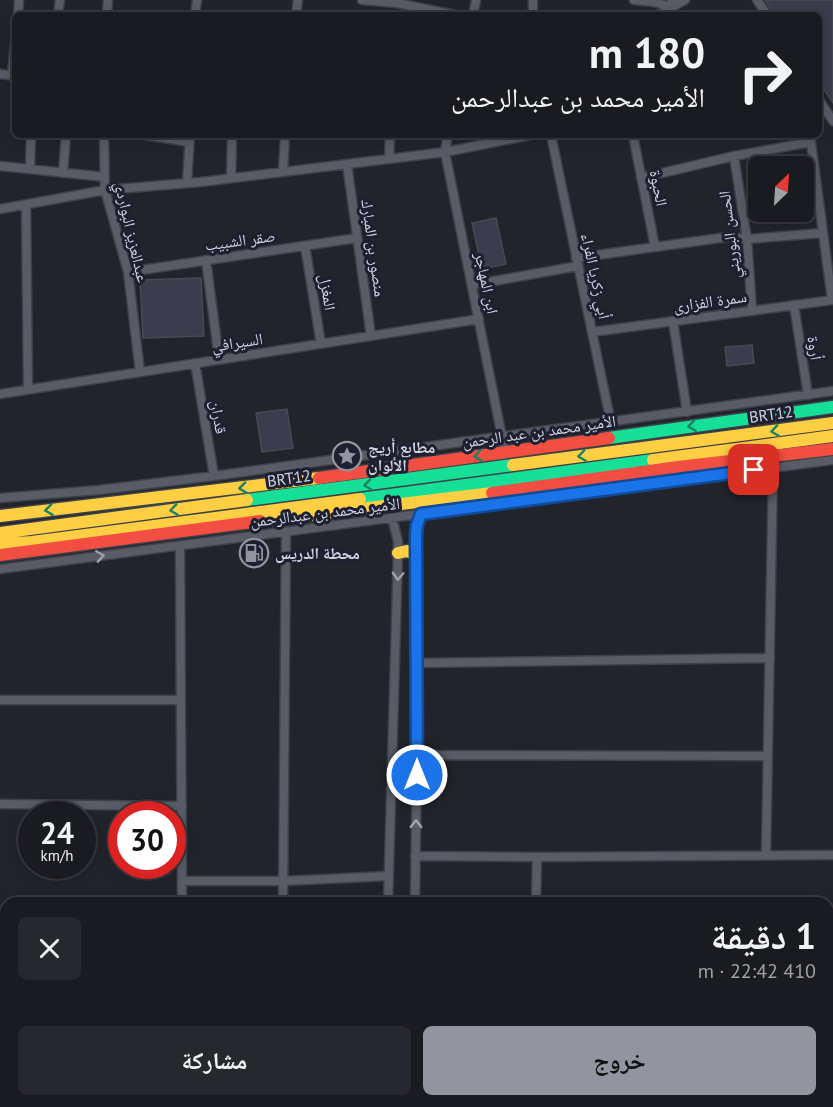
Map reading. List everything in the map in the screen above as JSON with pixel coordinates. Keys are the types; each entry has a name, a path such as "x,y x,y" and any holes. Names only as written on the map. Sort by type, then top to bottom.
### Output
{"main road":[{"name":"الأمير محمد بن عبد الرحمن","path":"2,515 315,479 833,407"},
{"name":"BRT12","path":"0,533 833,423"},
{"name":"BRT12","path":"0,544 56,539 833,436"},
{"path":"0,555 324,512 541,492 678,467 833,449"},
{"path":"678,467 717,475"},
{"path":"398,553 407,551 416,554"}],"street":[{"path":"362,0 397,2 442,12"},
{"path":"634,0 671,4 685,0"},
{"path":"822,104 833,121"},
{"path":"30,170 31,138"},
{"path":"63,173 66,138"},
{"name":"عبدالعزيز البواردي","path":"104,138 105,190 128,272 140,372"},
{"path":"231,178 232,138"},
{"path":"283,172 285,138"},
{"path":"389,159 390,138"},
{"name":"ابن المهاجر","path":"447,138 445,152 505,452"},
{"path":"0,209 105,190 187,183 445,152 516,138"},
{"name":"أبي زكريا الفراء","path":"552,138 611,423"},
{"name":"الحبوة","path":"634,138 655,247"},
{"path":"187,183 190,139"},
{"path":"641,178 811,139 833,300"},
{"name":"الحسن البوريني","path":"734,156 747,239 752,311"},
{"name":"منصور بن المبارك","path":"347,164 371,336"},
{"path":"0,166 105,177"},
{"path":"26,205 28,389"},
{"path":"822,222 833,221"},
{"path":"472,285 655,247 727,237 747,239 823,232"},
{"name":"صقر الشبيب","path":"128,272 357,238"},
{"name":"المغزل","path":"305,246 321,344"},
{"path":"206,260 219,359"},
{"name":"سمرة الفزارى","path":"592,332 833,300"},
{"name":"أروة","path":"794,306 808,395"},
{"name":"السيرافي","path":"0,393 479,319"},
{"path":"673,321 687,412"},
{"name":"قدران","path":"195,363 214,476"},
{"path":"0,498 99,490 214,476 833,391"},
{"name":"الأمير محمد بن عبدالرحمن","path":"0,569 421,514 541,492 717,475 833,460"},
{"path":"766,855 773,468"},
{"path":"415,897 416,554 417,525 421,514"},
{"path":"388,897 398,553 398,541 392,518"},
{"path":"283,897 286,532"},
{"path":"180,546 182,801"},
{"path":"417,663 770,658"},
{"path":"0,700 182,700"},
{"path":"417,755 768,756"},
{"path":"0,804 108,805"},
{"path":"415,856 833,855"},
{"path":"537,857 537,897"},
{"path":"182,897 182,881 283,881 388,876"}],"building":[{"path":"765,0 833,0 833,103 822,86 822,12 773,12"},
{"path":"496,218 506,264 482,269 472,223"},
{"path":"201,278 204,336 143,338 140,280"},
{"path":"752,345 754,363 727,366 725,347"},
{"path":"287,409 293,448 262,452 256,413"}],"traffic: fast":[{"path":"609,438 833,407"},
{"path":"360,499 653,460"},
{"path":"247,500 513,465"},
{"path":"692,470 717,475"}],"traffic: slow":[{"path":"513,465 833,423"},
{"path":"653,460 833,436"},
{"path":"0,516 319,478"},
{"path":"260,521 492,493"},
{"path":"0,544 32,542 360,499"},
{"path":"0,533 247,500"},
{"path":"398,553 407,551 416,554"}],"traffic: jam":[{"path":"319,478 609,438"},
{"path":"492,493 678,467 833,449"},
{"path":"0,555 260,521"}],"place":[{"name":"مطابع أريج الألوان","path":"347,456"},
{"name":"محطة الدريس","path":"254,553"}],"route":[{"path":"417,775 416,535 421,514 754,470"}]}
